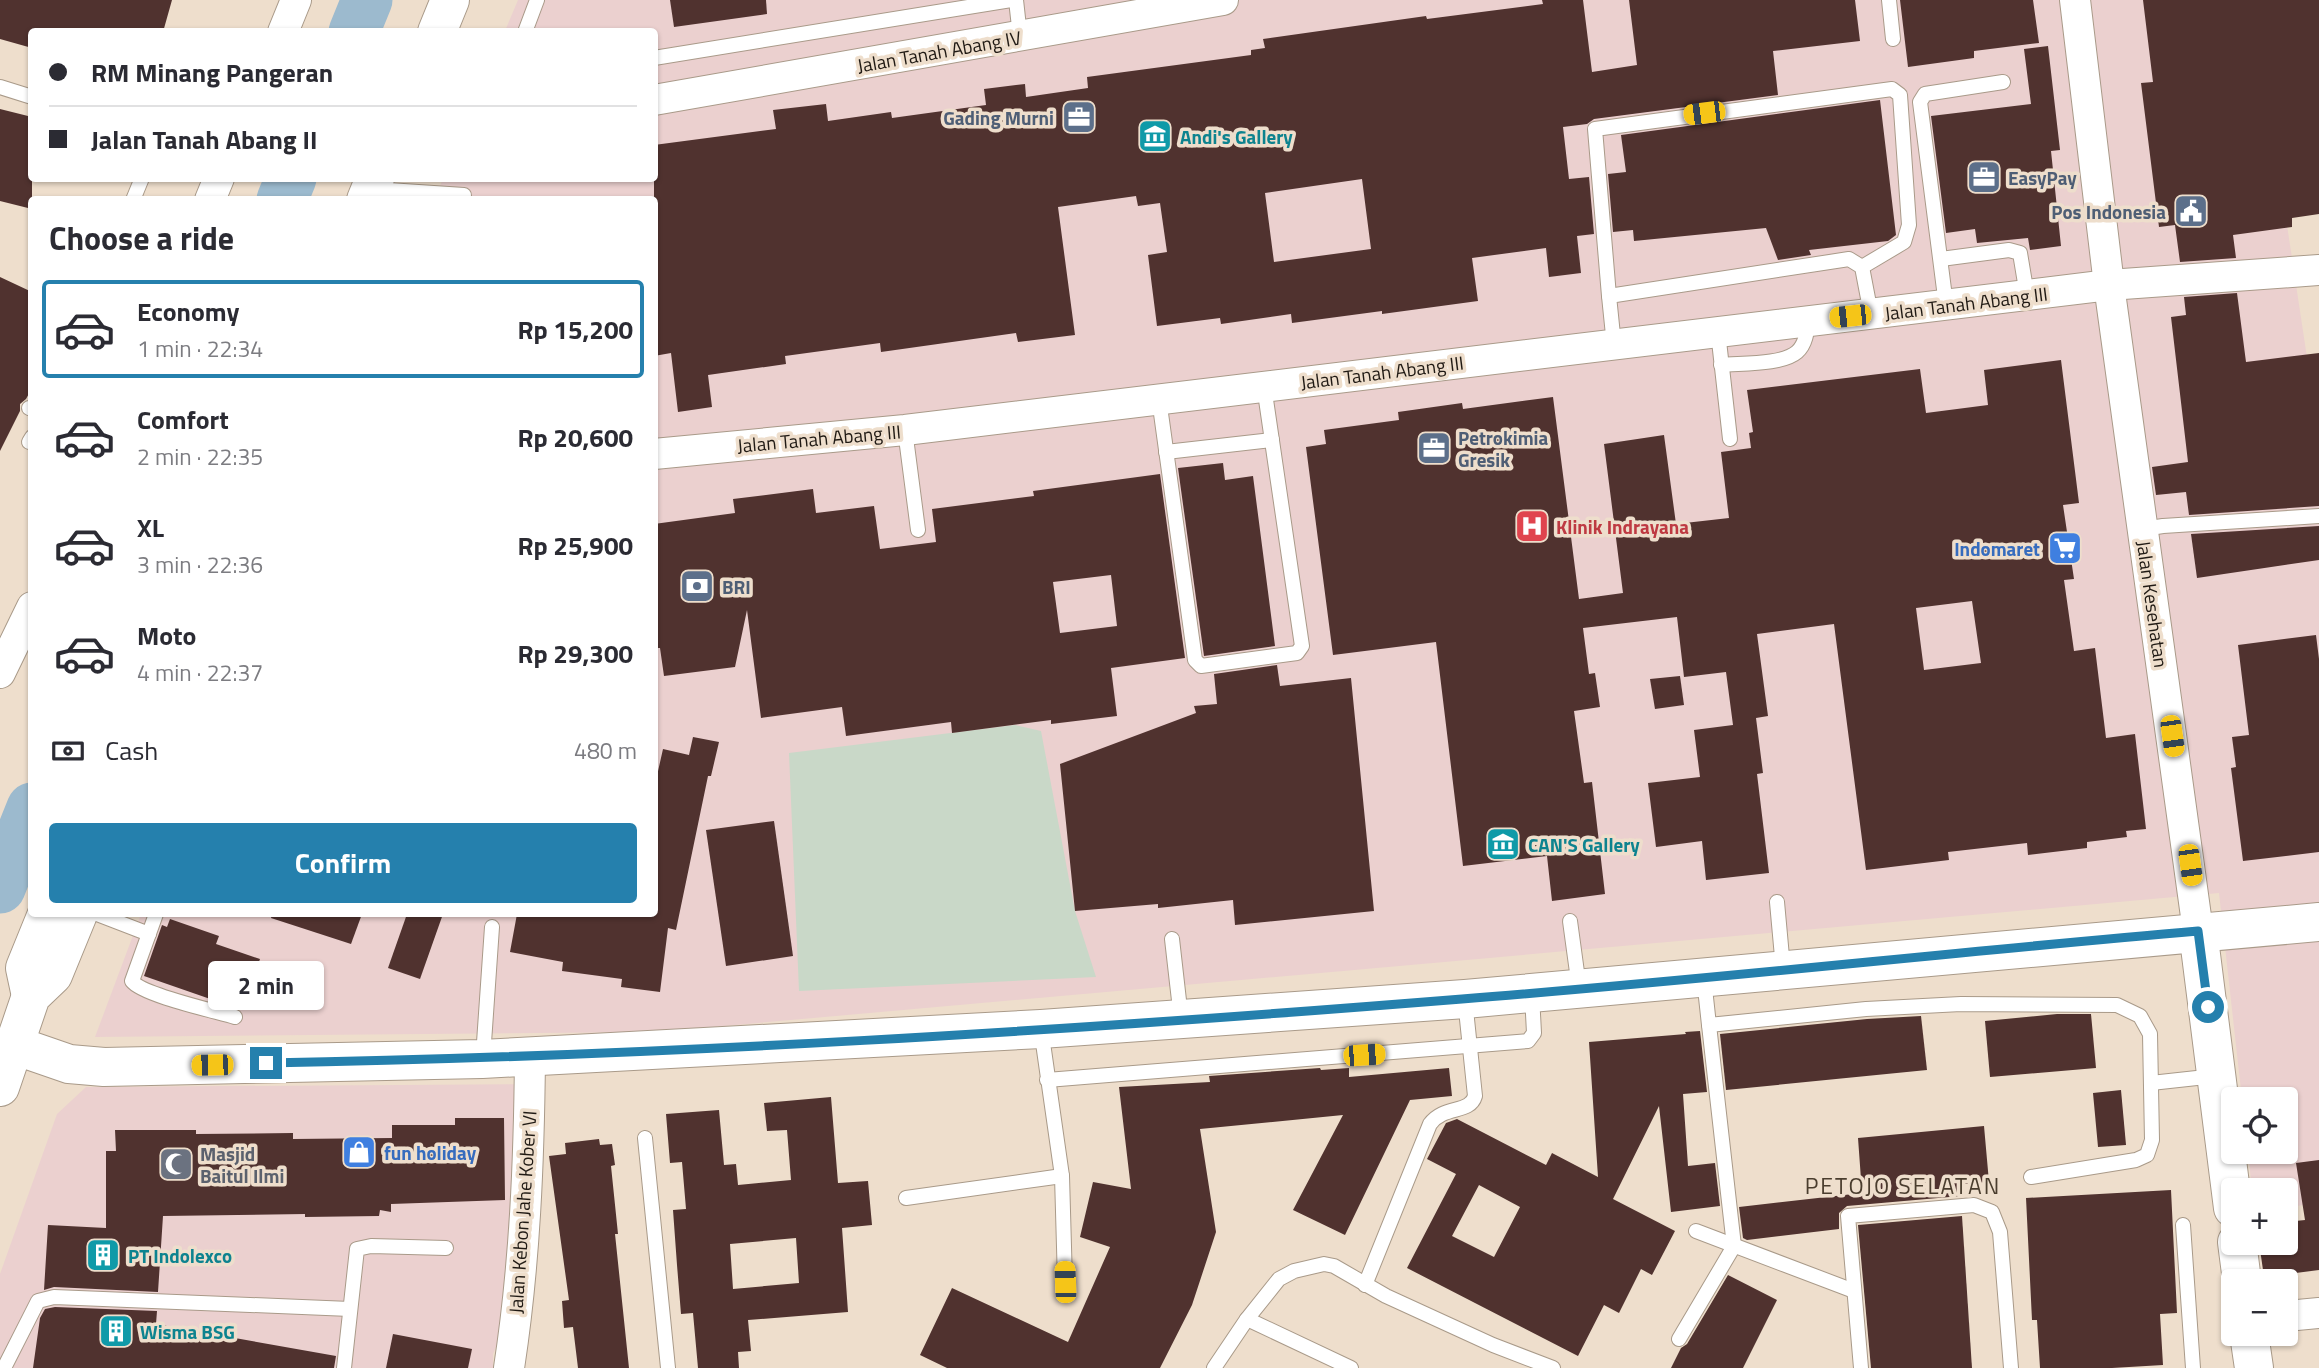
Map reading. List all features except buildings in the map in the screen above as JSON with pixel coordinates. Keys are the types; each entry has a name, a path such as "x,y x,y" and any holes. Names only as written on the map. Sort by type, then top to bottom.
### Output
{"street":[{"path":"285,28 296,0"},
{"path":"439,28 450,0"},
{"name":"Jalan Tanah Abang IV","path":"658,99 1223,0"},
{"name":"Jalan Kesehatan","path":"2075,0 2109,285 2229,1178"},
{"name":"Jalan Tanah Abang III","path":"658,454 905,430 2109,285 2319,270"},
{"path":"0,673 8,634 28,612"},
{"path":"31,996 25,968 46,917"},
{"path":"0,1087 31,996 53,975 77,917"},
{"path":"14,1045 69,1064 104,1067 482,1059 1041,1029 1465,999 2319,922"},
{"name":"Jalan Kebon Jahe Kober VI","path":"509,1368 522,1270 529,1162 530,1056"},
{"path":"2298,1315 2319,1313"},
{"path":"2251,1346 2254,1368"}],"lane":[{"path":"526,28 537,0"},
{"path":"658,57 1013,0 1020,36"},
{"path":"1889,0 1893,39"},
{"path":"1946,304 1920,102 1926,94 2003,82"},
{"path":"0,87 28,95"},
{"path":"1614,345 1595,128 1892,89 1900,95 1909,225 1904,242 1863,267"},
{"path":"371,189 464,195"},
{"path":"1941,259 2008,250 2020,253 2027,295"},
{"path":"1609,296 1849,259 1863,267"},
{"path":"1863,267 1871,314"},
{"path":"1721,365 1781,359 1798,351 1807,337 1808,321"},
{"path":"1718,332 1730,439"},
{"path":"1159,399 1193,648 1195,660 1201,666 1297,653 1302,646 1264,386"},
{"path":"905,430 918,530"},
{"path":"1166,452 1272,440"},
{"path":"2143,529 2319,516"},
{"path":"1777,902 1783,969"},
{"path":"105,917 149,934"},
{"path":"155,917 132,981 136,986 235,1017"},
{"path":"1570,921 1579,988"},
{"path":"482,1059 492,928"},
{"path":"1172,939 1182,1019"},
{"path":"1679,1339 1734,1246 1704,976"},
{"path":"1048,1080 1528,1041 1534,1033 1531,993"},
{"path":"1365,1285 1430,1124 1439,1114 1467,1107 1473,1102 1475,1096 1465,999"},
{"path":"1709,1025 1866,1009 1940,1005 2117,1005 2140,1016 2150,1034 2152,1140 2147,1155 2136,1160 2031,1177"},
{"path":"1041,1029 1062,1177 1065,1282"},
{"path":"2151,1083 2217,1076"},
{"path":"645,1138 668,1368"},
{"path":"906,1198 1062,1177"},
{"path":"1861,1368 1847,1216 1975,1205 1992,1212 2000,1232 2011,1368"},
{"path":"2183,1225 2193,1368"},
{"path":"1696,1231 1854,1292"},
{"path":"344,1368 357,1249 371,1246 446,1248"},
{"path":"1214,1368 1247,1319 1279,1279 1294,1271 1324,1264 1334,1266 1365,1285 1493,1345 1553,1368"},
{"path":"4,1368 37,1301 54,1297 350,1309"},
{"path":"1247,1319 1351,1368"}],"shaded area":[{"path":"518,0 2319,0 2263,66 2319,437 2319,1202 2298,1206 2298,1178 2251,1178 2249,1164 2298,1164 2298,1087 2241,1087 2219,893 656,1032 95,1037 140,917 658,917 658,196 435,196 442,182 658,182 658,28 506,28"},
{"path":"534,1084 521,1288 493,1354 493,1368 0,1368 0,1274 57,1114 86,1087"}],"green space":[{"path":"1015,725 1041,731 1075,911 1096,977 799,991 789,753"}],"waterway":[{"path":"356,28 367,0"},
{"path":"284,196 289,182"},
{"path":"0,888 28,818"}],"place":[{"name":"Gading Murni","path":"1079,117"},
{"name":"Andi's Gallery","path":"1155,136"},
{"name":"EasyPay","path":"1984,177"},
{"name":"Pos Indonesia","path":"2191,211"},
{"name":"Petrokimia Gresik","path":"1434,448"},
{"name":"Klinik Indrayana","path":"1532,526"},
{"name":"Indomaret","path":"2065,548"},
{"name":"BRI","path":"697,586"},
{"name":"CAN'S Gallery","path":"1503,844"},
{"name":"fun holiday","path":"359,1152"},
{"name":"Masjid Baitul Ilmi","path":"176,1164"},
{"name":"PT Indolexco","path":"103,1255"},
{"name":"Wisma BSG","path":"116,1331"}],"district":[{"name":"PETOJO SELATAN","path":"1903,1185"}],"route":[{"path":"266,1063 482,1059 1041,1029 1465,999 2198,931 2208,1007"}]}
